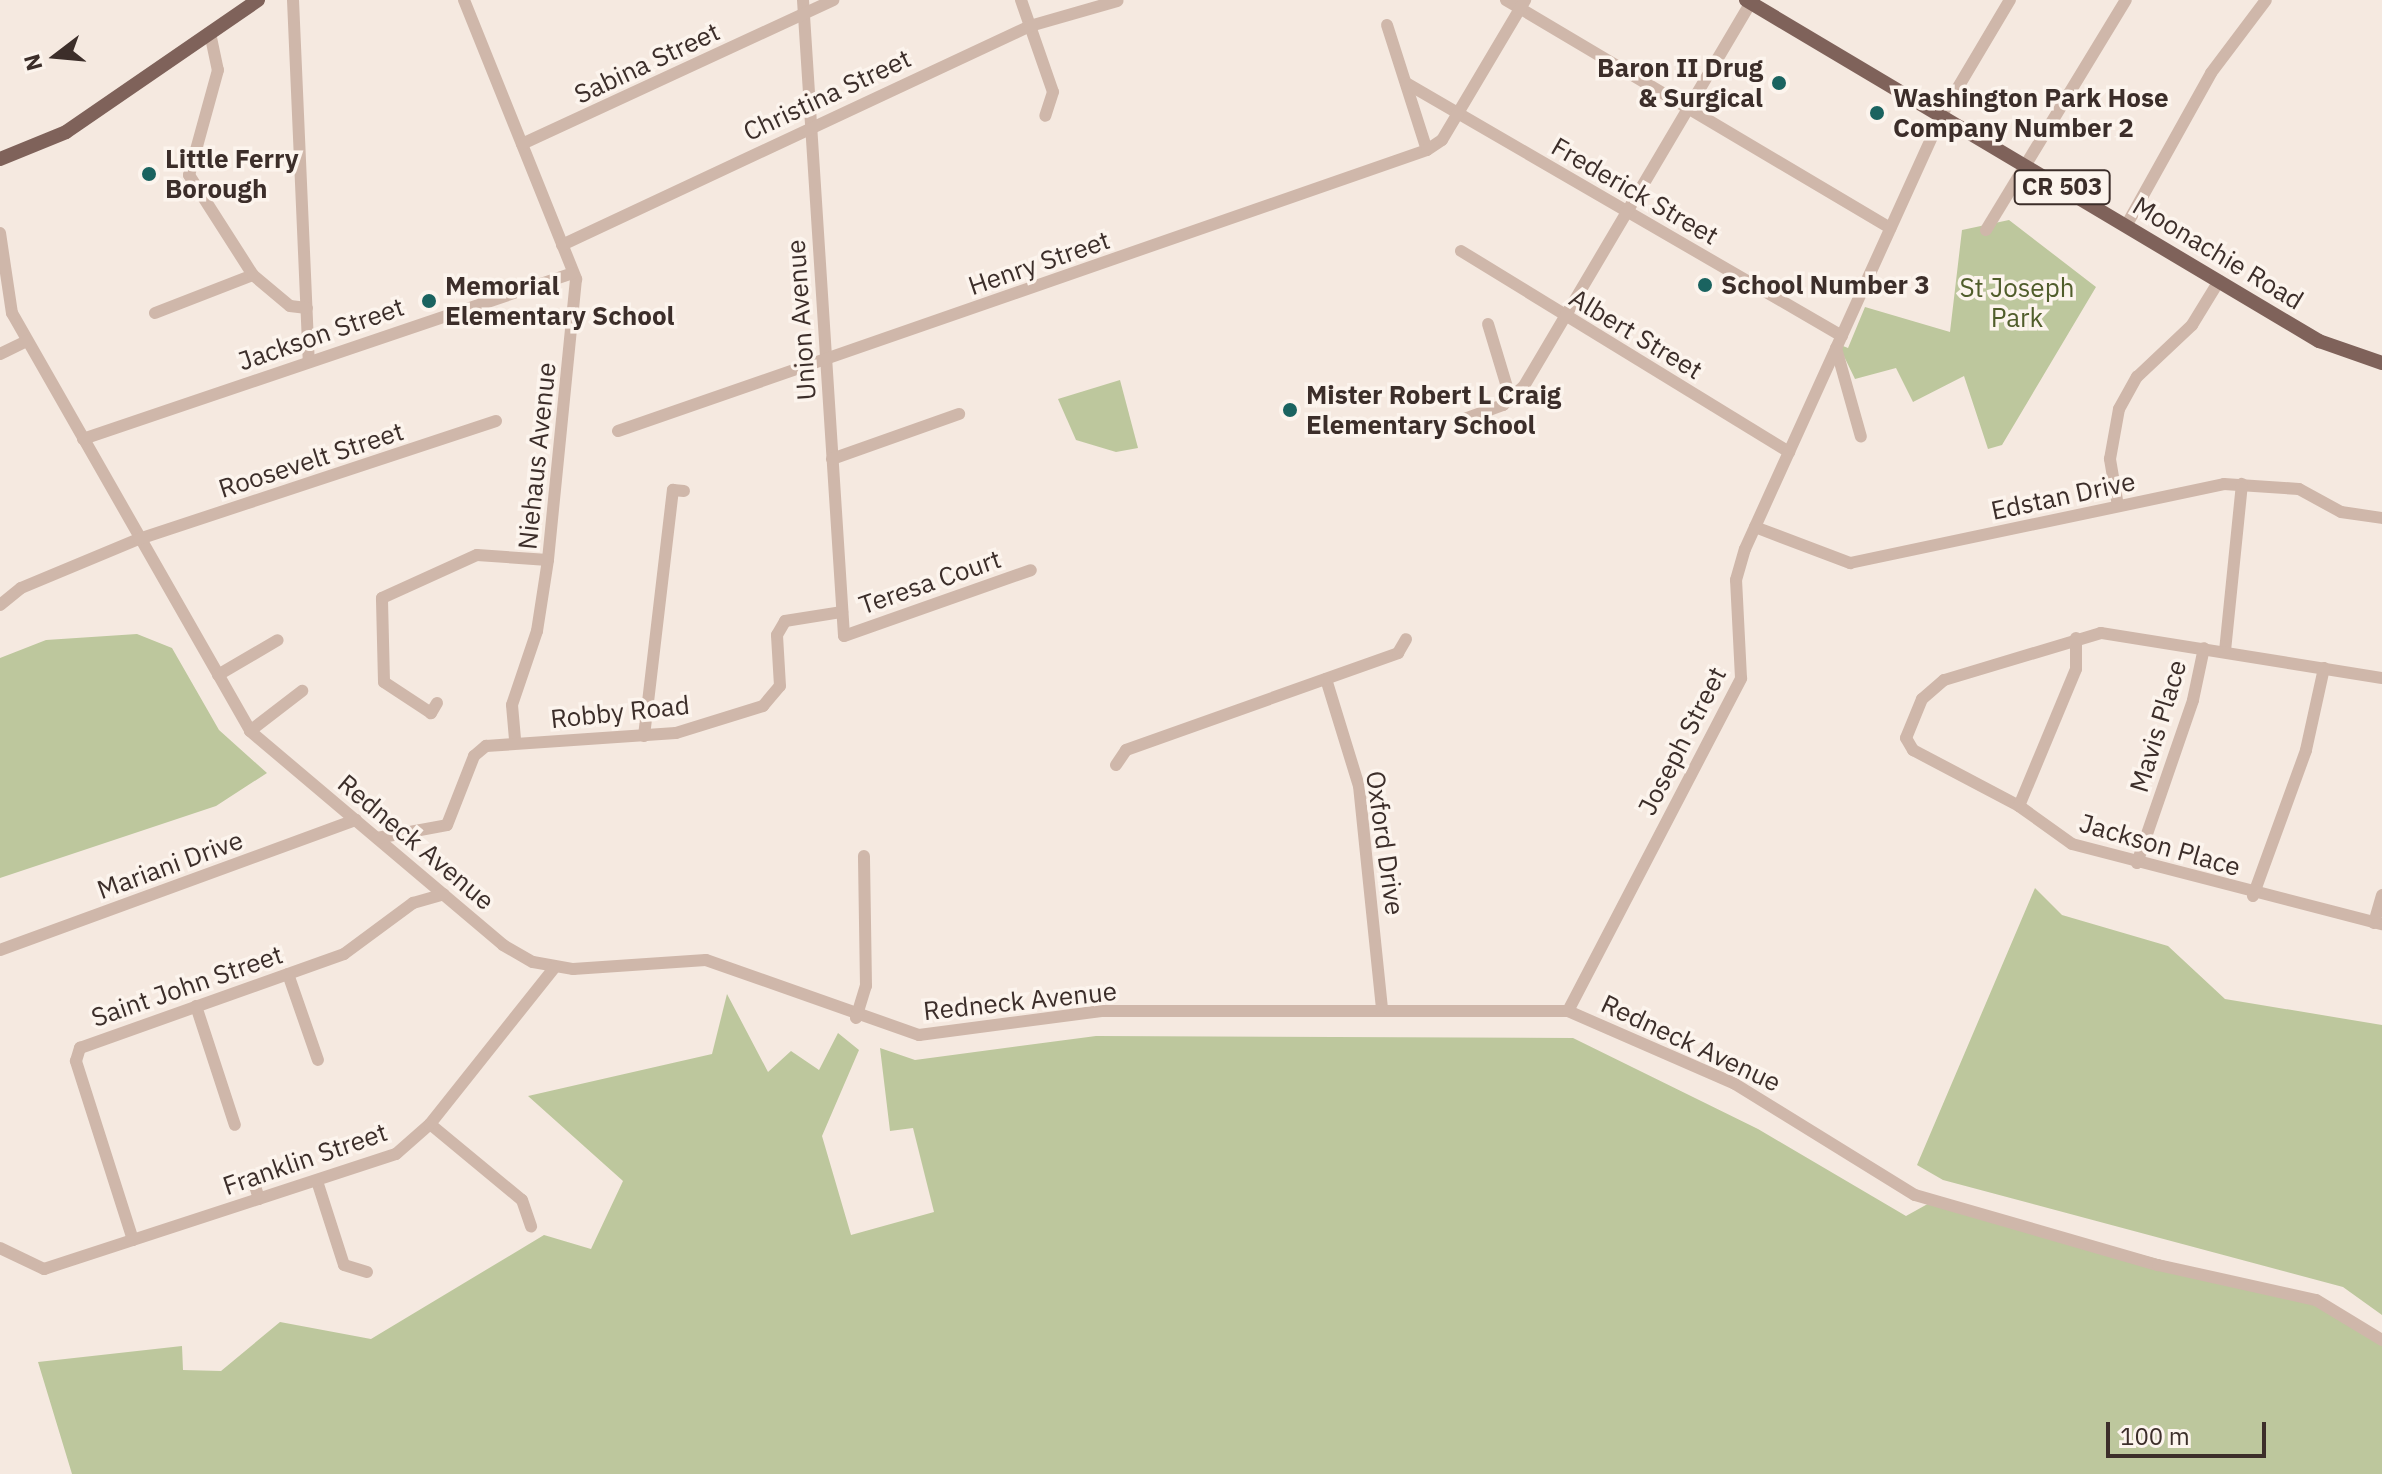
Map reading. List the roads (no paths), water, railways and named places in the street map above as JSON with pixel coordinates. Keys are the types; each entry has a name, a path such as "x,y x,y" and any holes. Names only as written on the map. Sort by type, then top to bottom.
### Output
{"main road":[{"path":"0,159 66,132 258,0"},
{"name":"Moonachie Road","path":"1749,1 2319,341 2382,363"}],"street":[{"path":"293,0 309,361"},
{"name":"Niehaus Avenue","path":"464,0 573,273 548,560 537,631 512,705 515,742"},
{"name":"Union Avenue","path":"803,0 844,636"},
{"name":"Sabina Street","path":"522,144 833,0"},
{"path":"1021,0 1053,92 1045,116"},
{"path":"1506,0 1522,4 1688,108 1890,228"},
{"name":"Joseph Street","path":"1568,1011 1741,678 1745,653 1736,580 1755,527 1941,116 2010,0"},
{"path":"1986,230 2126,0"},
{"path":"2126,226 2223,54 2266,0"},
{"name":"Christina Street","path":"562,245 810,126 1030,26 1117,1"},
{"path":"1459,421 1511,400 1565,317 1749,1"},
{"path":"1427,150 1458,113 1522,4"},
{"path":"1387,25 1427,150"},
{"path":"210,33 218,70 189,175 253,275 290,306 307,308"},
{"name":"Frederick Street","path":"1406,83 1627,212 1839,342"},
{"name":"Henry Street","path":"618,431 1427,150"},
{"name":"Redneck Avenue","path":"0,233 6,288 27,341 250,731 503,945 555,967 706,960 856,1018 936,1036 1101,1011 1382,1007 1568,1011 1735,1084 1915,1195 2158,1265 2316,1300 2382,1340"},
{"name":"Albert Street","path":"1461,251 1789,452"},
{"name":"Jackson Street","path":"83,439 573,273"},
{"path":"155,313 253,275"},
{"path":"2118,506 2110,459 2119,409 2137,377 2181,338 2219,281"},
{"path":"1488,324 1511,400"},
{"path":"0,354 27,341"},
{"path":"1839,342 1861,437"},
{"path":"832,459 959,414"},
{"name":"Roosevelt Street","path":"0,605 21,588 139,539 496,421"},
{"path":"2225,651 2242,484"},
{"name":"Edstan Drive","path":"1755,527 1835,561 1866,562 2118,506 2242,484 2299,489 2341,512 2382,518"},
{"path":"644,736 673,490 684,491"},
{"path":"437,703 431,713 384,682 382,598 477,555 548,560"},
{"name":"Teresa Court","path":"844,636 1031,570"},
{"name":"Robby Road","path":"377,838 447,825 474,756 515,742 644,736 763,706 780,686 777,635 785,621 842,612"},
{"path":"2019,806 2076,669 2076,638 2116,633 2382,678"},
{"name":"Jackson Place","path":"2076,638 1934,686 1906,738 1913,750 2019,806 2057,838 2253,896 2378,923"},
{"path":"1116,765 1126,750 1398,653 1406,639"},
{"path":"218,675 278,640"},
{"name":"Mavis Place","path":"2137,863 2193,700 2204,648"},
{"path":"2253,896 2306,750 2324,668"},
{"name":"Oxford Drive","path":"1326,679 1359,786 1382,1007"},
{"path":"250,731 302,691"},
{"name":"Mariani Drive","path":"0,950 356,820"},
{"path":"856,1018 866,986 864,856"},
{"name":"Saint John Street","path":"133,1240 76,1054 84,1044 344,954 413,903 444,894"},
{"path":"2378,923 2382,895"},
{"name":"Franklin Street","path":"0,1248 44,1269 396,1154 430,1124 555,967"},
{"path":"288,974 318,1060"},
{"path":"196,1006 235,1125"},
{"path":"430,1124 522,1200 531,1226"},
{"path":"252,1176 259,1199"},
{"path":"317,1181 344,1265 367,1272"}],"place":[{"name":"Baron II Drug & Surgical","path":"1779,83"},
{"name":"Washington Park Hose Company Number 2","path":"1877,113"},
{"name":"Little Ferry Borough","path":"149,174"},
{"name":"School Number 3","path":"1705,285"},
{"name":"Memorial Elementary School","path":"429,301"},
{"name":"Mister Robert L Craig Elementary School","path":"1290,410"}],"park label":[{"name":"St Joseph Park","path":"2017,303"}]}
